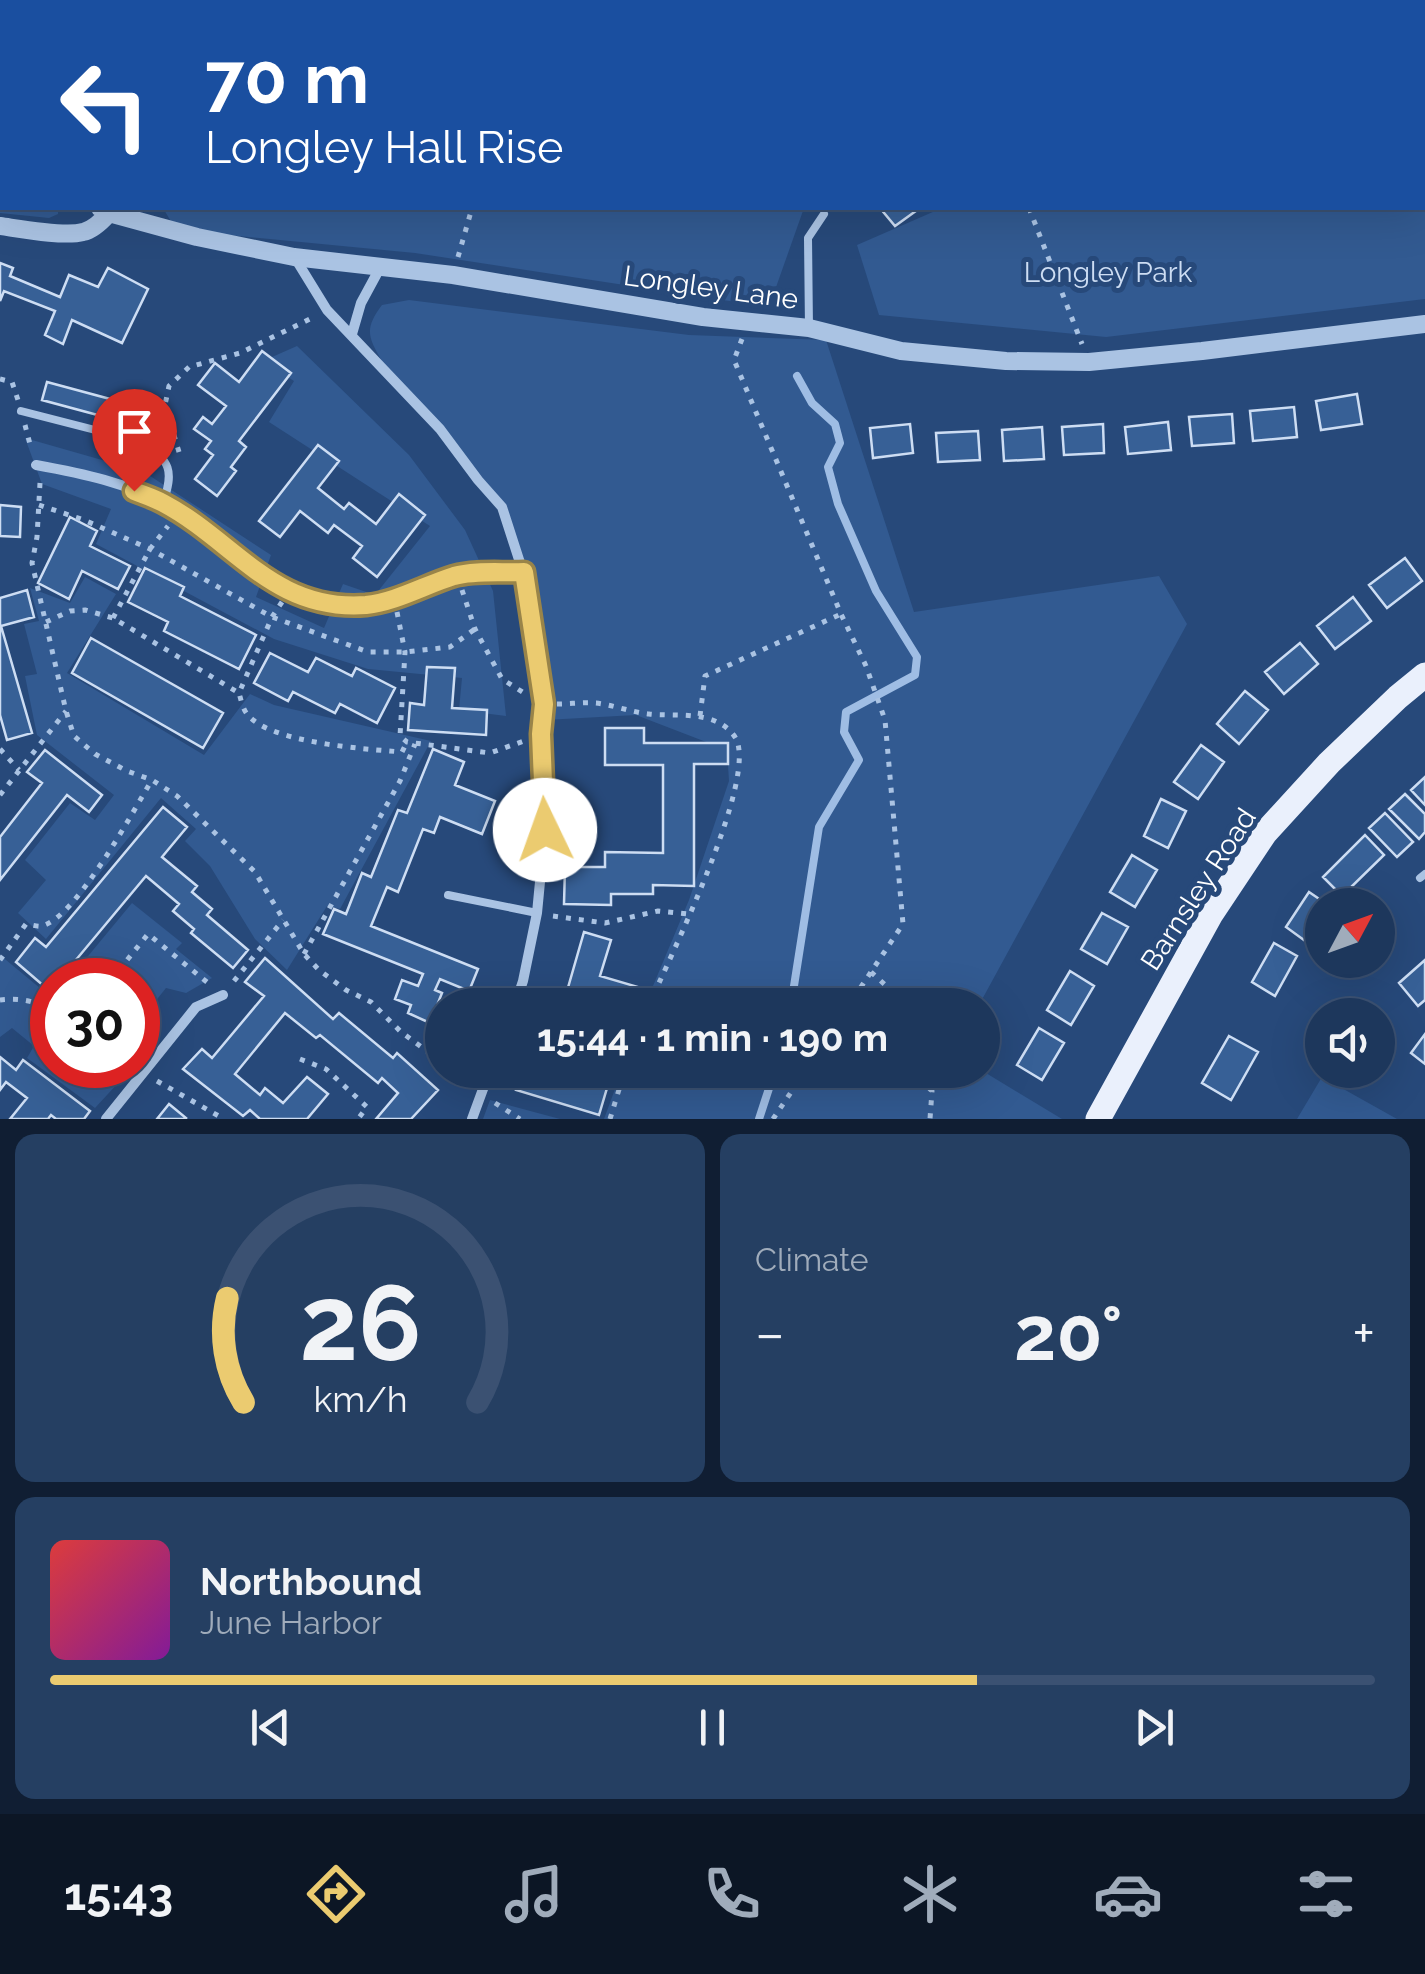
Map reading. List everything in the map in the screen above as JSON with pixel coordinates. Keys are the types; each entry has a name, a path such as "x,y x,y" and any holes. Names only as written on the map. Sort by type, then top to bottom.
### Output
{"main road":[{"name":"Barnsley Road","path":"1098,1119 1211,914 1265,834 1329,763 1425,676"}],"street":[{"name":"Longley Lane","path":"0,226 84,232 97,225 106,210"},
{"name":"Longley Lane","path":"110,210 197,237 294,257 381,265 703,317 809,328 902,351 1089,362 1425,324"},
{"path":"294,257 328,310 440,430 502,507 524,572 544,704 541,734 545,830 538,914 520,988"},
{"path":"352,334 361,303 381,265"},
{"path":"36,466 99,480 163,503 288,592 339,605 370,605 457,575 524,572"},
{"path":"160,1051 196,1007 224,994"},
{"path":"106,1119 130,1088"},
{"path":"472,1119 483,1088"}],"lane":[{"path":"809,328 808,238 824,214"},
{"path":"21,411 142,442 156,451 167,464 171,479 163,503"},
{"path":"448,896 538,914"}],"path":[{"path":"452,275 471,210"},
{"path":"1029,210 1089,362"},
{"path":"183,466 165,405 169,386 189,367 240,354 328,310"},
{"path":"749,322 734,360 840,614 866,666 885,720 903,924 860,988"},
{"path":"0,379 12,382 40,478 32,563 74,736 96,754 177,796 255,872 304,954 319,970 371,1002 425,1050"},
{"path":"39,505 150,548 272,618 368,652 450,647 475,629"},
{"path":"113,618 150,548 179,514"},
{"path":"457,575 475,629 502,679 544,704 597,703 650,714 700,716 722,725 734,737 740,751 737,782 724,830 656,988"},
{"path":"239,693 272,618 288,592"},
{"path":"394,597 404,652 400,736 415,744 490,753 541,734"},
{"path":"45,623 70,611 85,610 113,618 239,693 246,714 269,731 349,748 402,752 407,742"},
{"path":"700,716 704,676 840,614"},
{"path":"0,795 66,712"},
{"path":"304,954 400,781 415,744"},
{"path":"0,750 19,770"},
{"path":"0,960 26,924 40,927 58,918 85,888 152,780"},
{"path":"538,914 605,923 658,912 688,914"},
{"path":"129,958 148,934 224,994 284,918"},
{"path":"871,972 888,988"},
{"path":"0,1000 30,1001"},
{"path":"300,1059 326,1069 367,1106 358,1119"},
{"path":"160,1083 224,1119"},
{"path":"121,1088 126,1093"},
{"path":"610,1119 619,1088"},
{"path":"774,1119 794,1088"},
{"path":"929,1088 932,1091 930,1119"},
{"path":"482,1091 520,1119"}],"green space":[{"path":"0,210 58,210 49,218"},
{"path":"164,210 803,210 769,307 415,253 176,230"},
{"name":"Longley Park","path":"937,210 1425,210 1425,299 1106,337 879,315 857,245"},
{"path":"409,300 689,335 826,340 914,612 1159,576 1187,624 988,988 652,988 689,900 729,781 727,750 636,715 545,720 525,586 506,518 382,361 371,339 370,327 382,305"},
{"path":"297,346 409,455 465,530 493,591 506,716 459,710 462,678 368,669 274,639 96,544 111,509 42,484 25,438 144,472 271,555 256,597 324,628 343,584 375,595 430,526 269,422 294,381 263,361"},
{"path":"85,577 116,594 67,673 204,755 250,694 274,705 431,741 340,909 327,906 287,970 255,939 210,866 185,841 196,829 161,798 46,939 18,913 46,880 25,860 70,803 95,820 114,795 37,735 25,676 37,674 24,624 39,621 30,588 70,603"},
{"path":"132,903 182,943 176,949 212,978 186,993 166,988 160,996 160,958 86,958"},
{"path":"0,955 30,980 30,1043 12,1028 0,1037"},
{"path":"1000,1081 1062,1119 604,1119 615,1088 1000,1088"},
{"path":"68,1088 114,1088 95,1108"},
{"path":"1315,1088 1342,1088 1397,1119 1297,1119"},
{"path":"490,1100 560,1119 483,1119"}],"building":[{"path":"882,210 917,210 895,226"},
{"path":"0,263 13,268 10,276 60,297 69,275 98,287 108,268 148,289 122,343 72,320 63,344 45,335 55,311 4,291 0,301"},
{"path":"262,351 291,373 239,441 246,447 231,467 236,471 217,496 195,479 213,455 205,449 211,441 194,429 203,417 212,424 226,406 198,385 215,363 239,382"},
{"path":"47,382 147,409 142,427 42,400"},
{"path":"1357,394 1362,424 1321,430 1316,401"},
{"path":"1294,407 1297,437 1253,441 1250,411"},
{"path":"1232,414 1234,443 1192,446 1189,417"},
{"path":"1168,422 1171,450 1128,454 1125,427"},
{"path":"910,424 913,453 873,458 870,428"},
{"path":"1103,424 1104,453 1064,455 1062,427"},
{"path":"1042,427 1044,459 1004,461 1002,430"},
{"path":"978,431 980,460 938,462 936,433"},
{"path":"318,445 339,461 318,488 344,509 349,503 376,524 399,494 425,515 377,577 353,558 362,546 334,525 328,533 300,511 280,537 259,521"},
{"path":"0,505 21,507 20,537 0,536"},
{"path":"70,517 97,531 90,546 130,566 118,589 82,571 69,599 38,583"},
{"path":"1405,558 1422,581 1387,608 1369,585"},
{"path":"145,568 184,587 180,596 256,635 239,669 164,631 168,622 128,602"},
{"path":"27,590 34,617 1,626 32,733 7,740 0,715 0,598"},
{"path":"1353,597 1371,621 1335,649 1317,626"},
{"path":"91,638 223,713 203,748 72,673"},
{"path":"1300,643 1318,664 1284,694 1265,672"},
{"path":"270,653 308,672 316,658 352,676 356,668 395,688 377,723 340,704 335,713 293,692 288,701 254,683"},
{"path":"427,667 455,668 452,708 487,710 486,735 408,730 410,703 424,705"},
{"path":"1245,691 1268,710 1239,744 1217,724"},
{"path":"605,728 644,728 644,743 728,743 728,764 694,764 694,886 653,885 653,894 611,894 611,905 564,904 565,867 605,867 605,852 663,853 663,765 605,765"},
{"path":"1201,745 1224,762 1198,799 1174,782"},
{"path":"433,749 464,762 455,785 495,801 482,834 440,817 434,833 423,829 398,892 387,887 371,926 478,969 470,988 440,979 436,988 425,988 425,1021 408,1013 411,1005 395,999 402,980 418,986 423,974 323,934 334,909 346,914 362,873 371,877 398,810 407,813"},
{"path":"45,750 102,795 89,812 67,795 0,880 0,837 42,783 27,772"},
{"path":"1425,777 1425,805 1411,790"},
{"path":"1405,794 1425,814 1425,832 1419,839 1389,809"},
{"path":"1161,799 1186,811 1168,848 1144,836"},
{"path":"163,807 187,827 162,857 197,886 192,892 212,909 207,915 248,950 233,968 191,933 194,929 173,911 179,904 146,876 78,958 30,958 30,974 16,962 35,938 46,947"},
{"path":"1385,813 1413,842 1397,857 1369,828"},
{"path":"1365,835 1384,855 1350,888 1334,888 1323,877"},
{"path":"1132,855 1157,870 1135,907 1110,892"},
{"path":"1305,898 1305,941 1286,927"},
{"path":"1102,913 1128,927 1107,964 1081,949"},
{"path":"584,932 611,940 600,976 638,987 638,988 568,988"},
{"path":"1274,943 1297,956 1275,996 1252,982"},
{"path":"265,958 333,1019 339,1013 393,1058 397,1053 425,1078 425,1088 438,1090 411,1119 376,1119 398,1093 382,1078 378,1083 320,1035 316,1038 285,1013 235,1074 260,1095 265,1088 283,1103 307,1077 328,1094 307,1119 260,1119 250,1110 243,1116 183,1069 202,1049 212,1058 264,996 245,982"},
{"path":"1425,960 1425,1000 1418,1006 1399,983"},
{"path":"1070,971 1094,986 1071,1025 1047,1010"},
{"path":"1039,1028 1064,1043 1042,1080 1017,1065"},
{"path":"1425,1034 1425,1064 1411,1053"},
{"path":"1229,1036 1258,1052 1231,1100 1202,1083"},
{"path":"0,1057 16,1070 23,1060 30,1065 30,1088 60,1088 90,1111 84,1119 56,1119 51,1115 48,1119 10,1119 27,1098 6,1082 0,1090"},
{"path":"517,1088 607,1088 599,1115"},
{"path":"169,1104 186,1118 157,1119"}],"waterway":[{"path":"794,988 819,827 859,760 844,732 846,712 915,675 917,657 876,591 838,504 828,467 840,443 835,424 812,403 797,376"},
{"path":"759,1119 769,1088"}],"route":[{"path":"134,491 163,503 288,592 312,600 370,605 457,575 524,572 544,704 541,734 545,830"}]}
